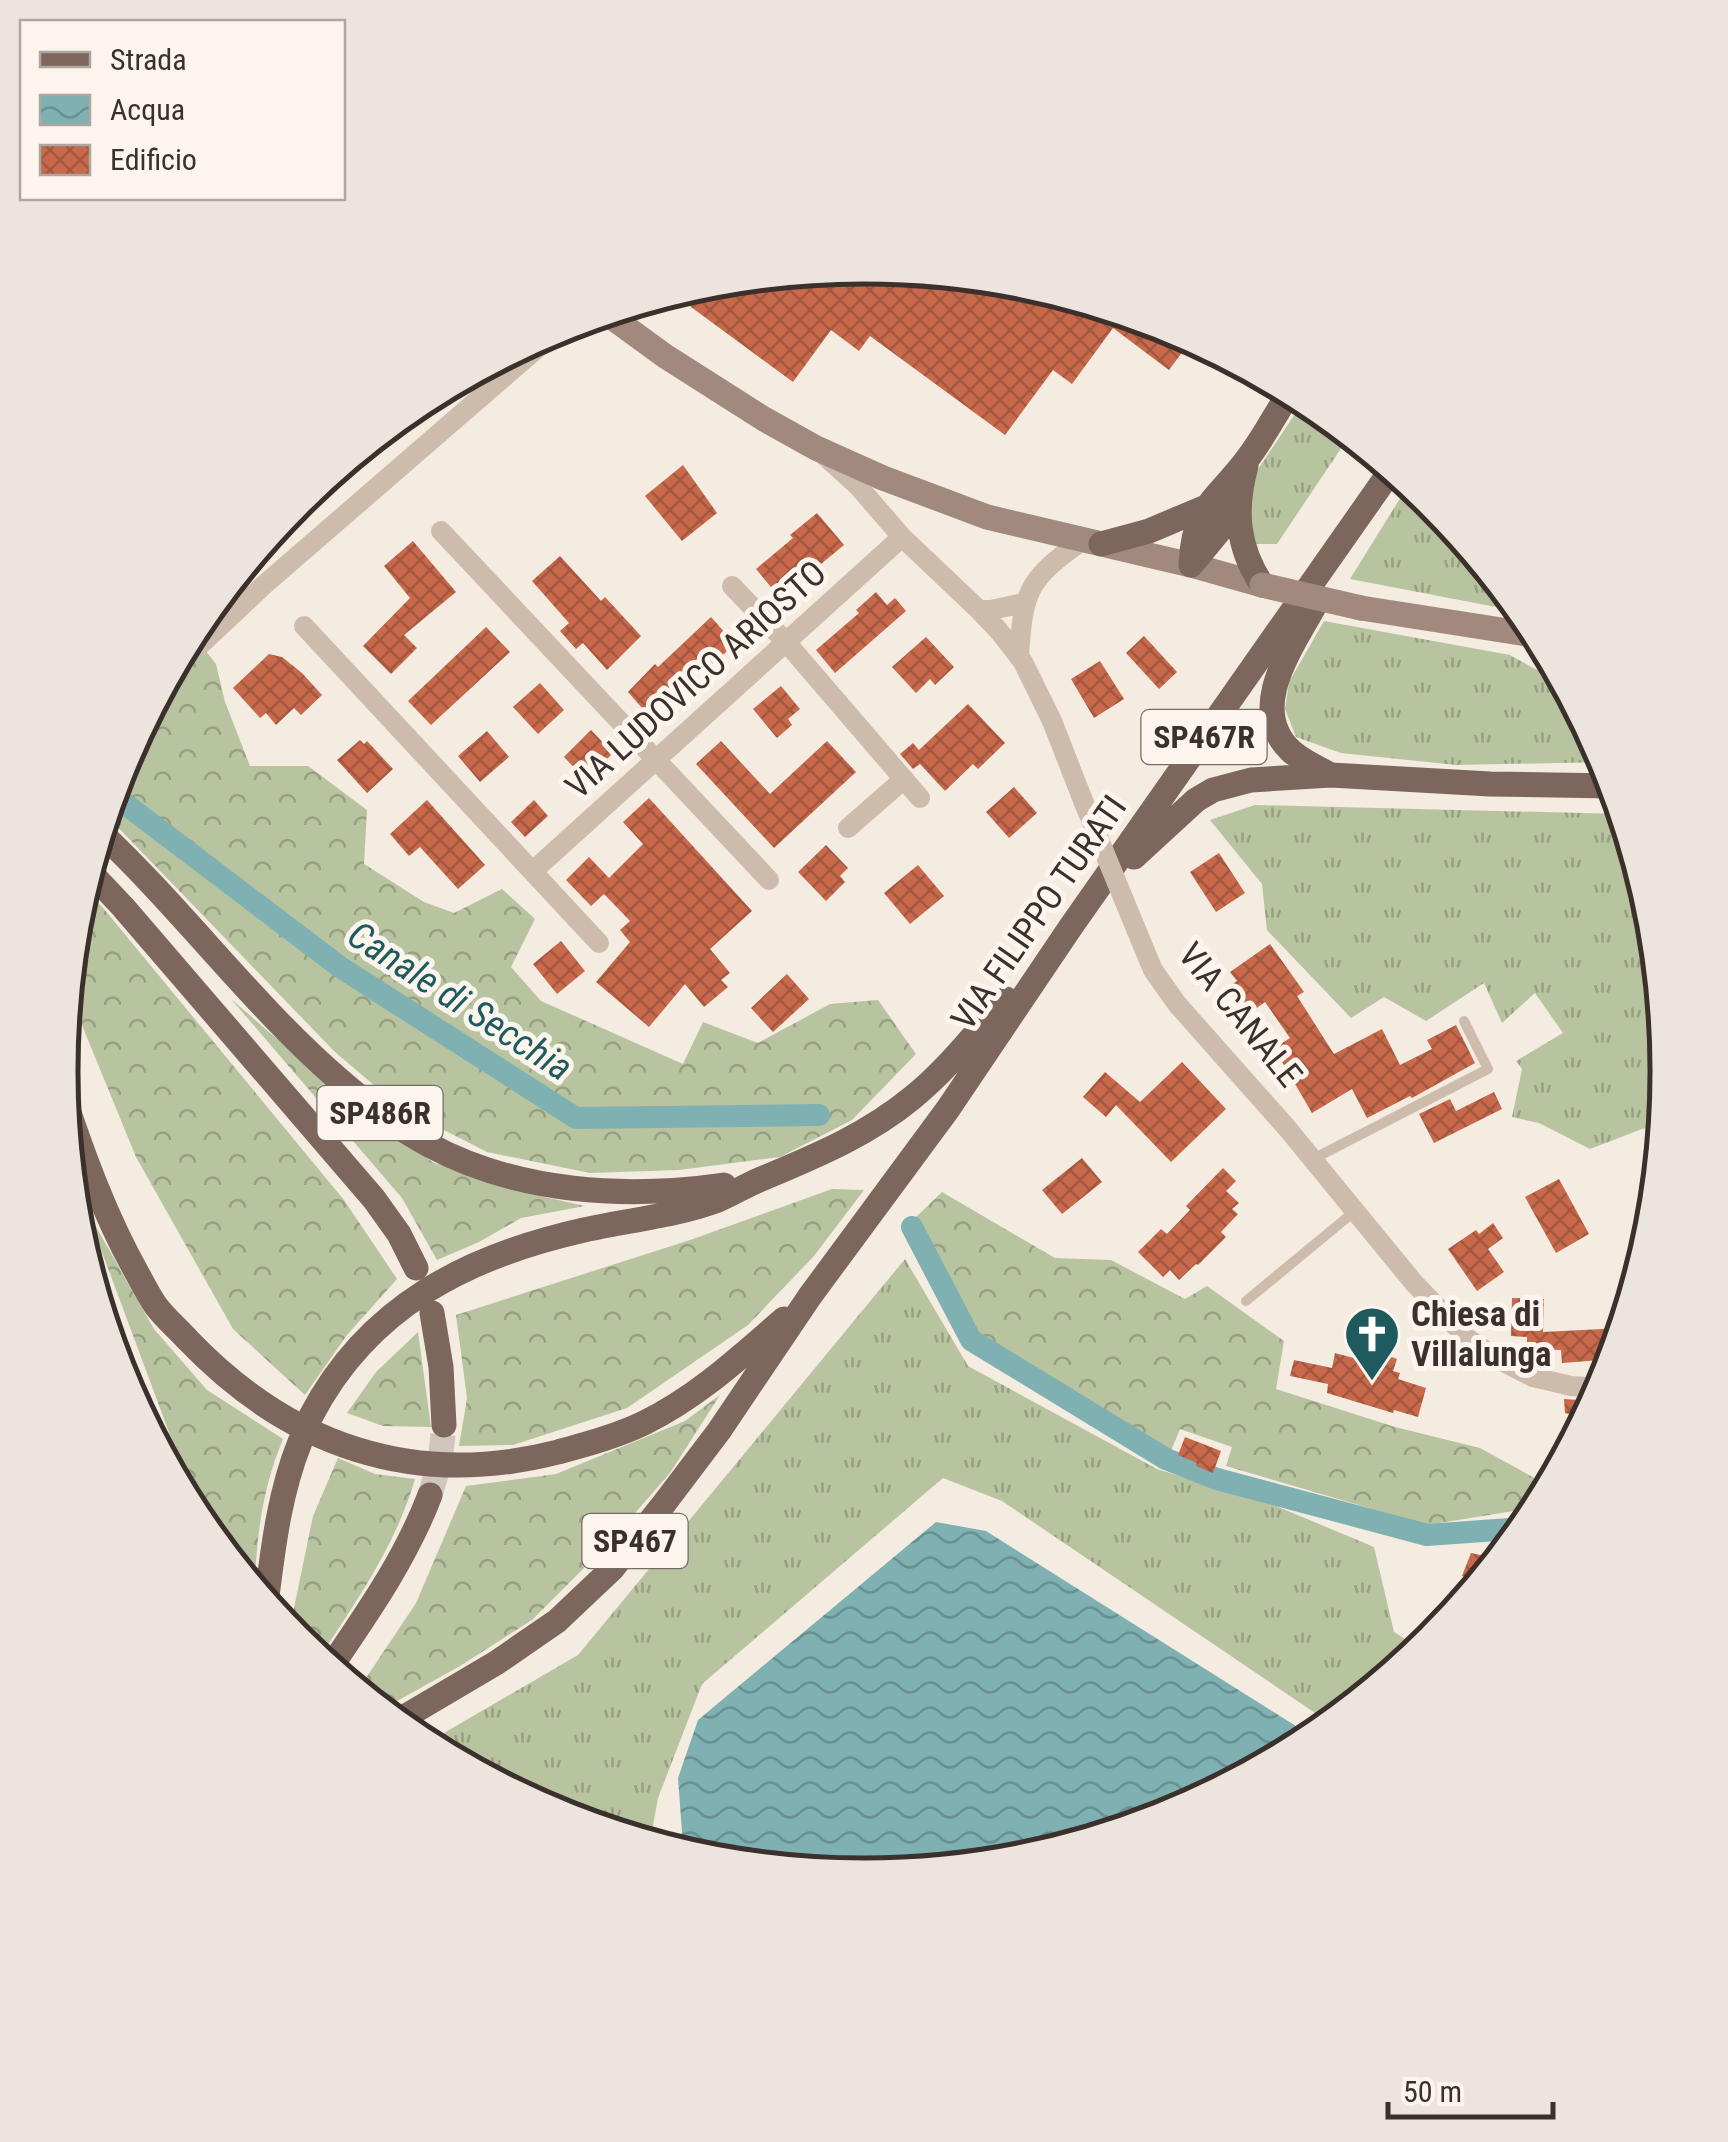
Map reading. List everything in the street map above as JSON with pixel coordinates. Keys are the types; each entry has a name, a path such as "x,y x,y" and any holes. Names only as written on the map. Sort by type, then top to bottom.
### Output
{"main road":[{"name":"VIA CANALE","path":"621,323 716,389 816,448 987,517 1362,608 1517,633"},
{"path":"1191,566 1194,535 1206,507 1248,459 1282,405"},
{"path":"1191,566 1220,530 1238,495 1248,459"},
{"name":"VIA FILIPPO TURATI","path":"810,1296 948,1109 1384,481"},
{"path":"1238,495 1244,547 1249,565 1262,585"},
{"path":"1092,542 1150,531 1206,507"},
{"path":"1330,775 1288,748 1271,711 1279,674 1326,584 1342,542"},
{"path":"311,1416 326,1386 374,1330 402,1306 446,1279 517,1248 718,1200 873,1127 914,1097 952,1061 1113,877 1182,810 1213,790 1251,780 1330,775 1597,786"},
{"name":"SP486R","path":"111,844 312,1055 365,1102 430,1146 507,1176 556,1186 655,1193 759,1180"},
{"name":"SP486R","path":"100,883 374,1199 416,1268"},
{"path":"82,1152 113,1231 156,1306 215,1368 284,1420 373,1455 421,1464 468,1466 529,1459 590,1444 644,1423 708,1385 810,1296"},
{"name":"SP467","path":"411,1713 557,1621 612,1569 719,1431 810,1296"},
{"path":"432,1313 440,1354 444,1425"},
{"path":"269,1585 282,1499 300,1442"},
{"path":"338,1656 400,1562 430,1495"}],"street":[{"path":"208,638 518,365"},
{"name":"VIA CANALE","path":"816,448 858,486 1019,657 1052,721 1152,970 1177,1004 1356,1210 1414,1283 1467,1338 1533,1377 1584,1387"},
{"path":"441,531 770,880"},
{"name":"VIA LUDOVICO ARIOSTO","path":"533,871 902,536"},
{"path":"1019,657 1024,603 1041,574 1054,560 1092,542"},
{"path":"732,586 786,642 920,798"},
{"path":"978,610 1024,603"},
{"path":"304,626 599,944"},
{"path":"848,828 904,779"}],"lane":[{"path":"1313,1160 1488,1069 1464,1021"},
{"path":"1246,1301 1356,1210"}],"green space":[{"path":"1295,413 1342,446 1277,544 1252,544 1248,512 1252,478"},
{"path":"1401,497 1455,552 1499,608 1350,579"},
{"path":"1324,621 1510,655 1541,671 1587,762 1456,765 1341,753 1296,737 1285,709 1289,682"},
{"path":"202,647 216,664 225,702 250,766 308,766 367,810 364,864 424,902 454,913 502,889 535,919 511,967 541,1001 683,1064 703,1022 758,1043 830,1004 878,1000 916,1054 852,1120 780,1157 679,1170 590,1173 487,1152 401,1108 335,1052 117,826 159,723"},
{"path":"1255,805 1607,814 1624,867 1644,968 1649,1020 1648,1127 1590,1149 1539,1123 1512,1117 1522,1069 1516,1061 1563,1033 1535,993 1502,1023 1484,983 1426,1021 1384,997 1351,1018 1267,930 1262,884 1210,820"},
{"path":"97,901 344,1200 397,1279 347,1335 305,1395 233,1329 136,1157 79,1018"},
{"path":"231,999 342,1095 434,1163 585,1206 521,1218 437,1260 402,1198"},
{"path":"832,1189 864,1190 814,1256 748,1325 627,1408 513,1445 459,1446 467,1398 456,1315 690,1240"},
{"path":"942,1192 1055,1258 1111,1260 1185,1299 1207,1286 1284,1341 1276,1389 1395,1427 1480,1448 1536,1479 1516,1511 1427,1525 1226,1466 1232,1447 1180,1429 1171,1451 975,1334 914,1219"},
{"path":"92,1220 154,1329 207,1390 283,1439 262,1513 256,1569 210,1508 176,1450"},
{"path":"905,1259 968,1366 1157,1469 1276,1506 1374,1547 1394,1632 1406,1640 1317,1714 1002,1501 943,1478 702,1684 658,1798 652,1829 563,1798 442,1734 578,1655"},
{"path":"418,1332 431,1427 383,1426 347,1413 376,1372"},
{"path":"720,1395 670,1473 608,1544 532,1620 395,1702 365,1679 416,1603 466,1486 556,1474 685,1421"},
{"path":"338,1458 375,1474 415,1479 386,1550 327,1645 293,1611 313,1516"}],"water":[{"path":"936,1522 986,1531 1298,1727 1165,1798 1068,1831 967,1851 864,1858 761,1851 681,1836 678,1778 698,1720"}],"building":[{"path":"813,286 915,286 967,291 1068,311 1182,352 1169,370 1113,328 1072,384 1053,370 1005,435 870,336 859,351 831,330 793,382 688,305"},
{"path":"683,465 717,513 682,541 645,496"},
{"path":"817,513 844,545 780,598 756,569"},
{"path":"413,541 456,592 404,635 417,648 391,674 363,646 410,598 384,566"},
{"path":"560,556 601,601 605,597 641,636 607,670 583,643 576,649 560,631 569,623 532,581"},
{"path":"876,592 887,605 895,598 906,611 835,673 816,650 859,613 856,610"},
{"path":"711,617 735,644 705,671 701,667 649,716 628,692"},
{"path":"486,627 510,652 431,725 408,701"},
{"path":"1144,636 1177,672 1159,689 1126,653"},
{"path":"926,637 954,667 935,685 930,679 916,693 892,667"},
{"path":"269,654 282,657 322,695 301,715 294,708 276,725 266,713 260,718 233,688"},
{"path":"1100,661 1124,699 1094,718 1071,679"},
{"path":"540,683 564,710 538,734 513,707"},
{"path":"781,686 800,709 788,719 792,725 777,738 753,709"},
{"path":"968,704 1005,743 978,769 973,764 945,791 920,764 913,769 900,754 913,743 919,750"},
{"path":"591,730 613,753 586,780 564,757"},
{"path":"487,731 509,757 480,782 458,756"},
{"path":"360,740 364,744 367,741 393,769 367,793 337,760"},
{"path":"721,741 770,794 827,741 856,772 774,848 696,764"},
{"path":"1014,787 1037,813 1009,838 986,812"},
{"path":"649,798 752,911 710,949 730,973 721,980 728,987 704,1007 685,984 649,1027 596,982 630,942 620,930 630,921 604,894 591,906 566,880 589,857 609,878 643,844 623,822"},
{"path":"427,800 485,865 458,889 420,847 409,856 390,834"},
{"path":"534,800 548,816 525,837 511,822"},
{"path":"826,845 848,868 840,876 845,882 826,901 798,872"},
{"path":"1219,853 1245,893 1216,912 1190,872"},
{"path":"918,865 944,896 910,924 884,893"},
{"path":"561,941 585,971 557,994 533,964"},
{"path":"1270,944 1304,992 1297,996 1334,1054 1382,1029 1400,1065 1432,1049 1427,1040 1456,1025 1475,1063 1367,1118 1352,1089 1312,1113 1274,1048 1290,1038 1265,1002 1247,1015 1228,987 1237,981 1230,972"},
{"path":"787,974 809,999 773,1032 751,1008"},
{"path":"1182,1062 1226,1109 1171,1162 1116,1105 1106,1117 1083,1097 1105,1072 1140,1102"},
{"path":"1494,1092 1502,1109 1434,1143 1419,1114 1450,1099 1456,1111"},
{"path":"1082,1158 1102,1182 1062,1214 1042,1190"},
{"path":"1223,1168 1236,1181 1226,1191 1239,1203 1232,1209 1238,1214 1221,1232 1226,1237 1179,1280 1170,1270 1163,1277 1138,1252 1161,1229 1167,1234 1190,1210 1186,1206"},
{"path":"1559,1179 1589,1234 1556,1253 1525,1197"},
{"path":"1493,1223 1503,1238 1488,1249 1504,1272 1477,1291 1448,1249"},
{"path":"1512,1298 1544,1299 1543,1332 1607,1329 1595,1360 1562,1363 1561,1350 1527,1349 1527,1337 1511,1336"},
{"path":"1365,1347 1397,1359 1393,1371 1400,1373 1398,1379 1426,1388 1418,1417 1327,1393 1328,1384 1290,1376 1294,1360 1332,1368 1335,1353 1361,1360"},
{"path":"1564,1399 1578,1400 1569,1418"},
{"path":"1185,1437 1221,1451 1213,1473 1178,1455"},
{"path":"1471,1553 1483,1556 1466,1577 1462,1576"}],"waterway":[{"name":"Canale di Secchia","path":"124,803 340,967 576,1118 819,1115"},
{"name":"Canale di Secchia","path":"912,1227 971,1340 1166,1459 1217,1479 1427,1535 1503,1530"}],"tunnel":[{"path":"430,1495 440,1461 444,1425"}],"place":[{"name":"Chiesa di Villalunga","path":"1372,1383"}]}
